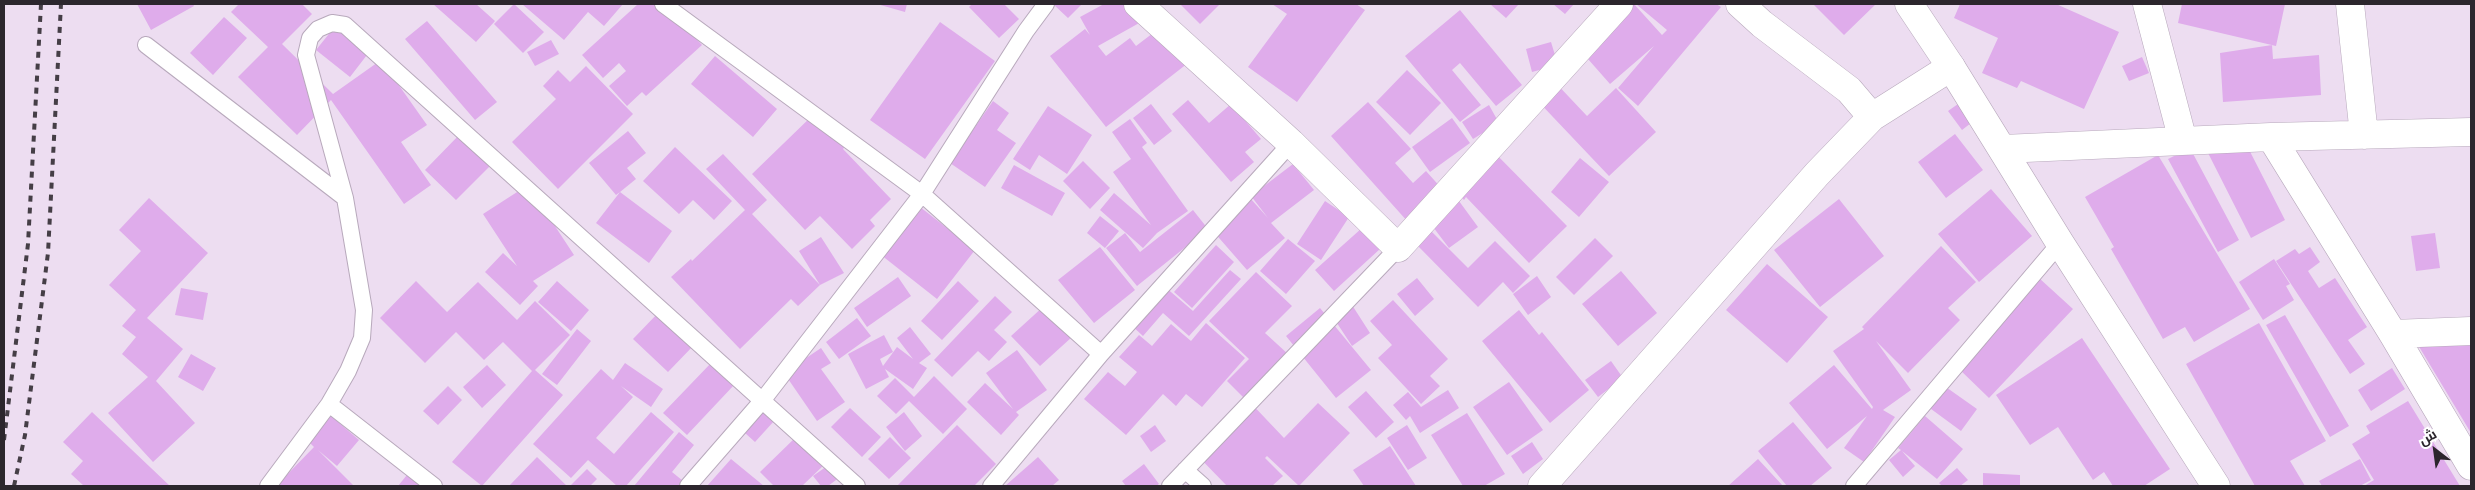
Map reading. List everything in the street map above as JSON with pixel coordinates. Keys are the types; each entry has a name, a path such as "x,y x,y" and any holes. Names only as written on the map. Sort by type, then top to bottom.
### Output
{"street":[{"path":"1138,4 1291,143 1398,248 1619,4"},
{"path":"1740,4 1762,24 1848,90 1872,117"},
{"path":"1909,4 1951,67 2060,243 2216,486"},
{"path":"2147,4 2183,141"},
{"path":"2350,4 2364,135"},
{"path":"1542,486 1799,194 1872,117 1951,67"},
{"path":"2003,149 2271,137 2471,132"},
{"path":"2271,137 2393,334 2471,466"},
{"path":"2393,334 2471,331"}],"lane":[{"path":"663,4 922,194 1101,354"},
{"path":"688,486 762,401 922,194 1046,4"},
{"path":"268,486 329,404 348,371 362,338 364,310 345,198 306,56 310,38 318,29 332,23 345,25 856,486"},
{"path":"146,45 345,198"},
{"path":"991,486 1101,354 1291,143"},
{"path":"1854,486 2060,243"},
{"path":"1170,486 1398,248"},
{"path":"329,404 434,486"},
{"path":"1185,470 1203,486"}],"building":[{"path":"137,4 193,4 194,6 151,30"},
{"path":"239,4 302,4 312,14 282,44 333,94 381,60 427,125 401,142 431,185 404,204 331,100 297,135 238,77 268,47 231,12"},
{"path":"433,4 476,4 495,21 476,42"},
{"path":"514,4 544,32 523,53 494,24"},
{"path":"522,4 623,4 604,26 588,12 564,40"},
{"path":"638,4 663,4 702,45 646,96 642,92 627,106 609,86 626,71 619,63 603,78 582,55"},
{"path":"877,4 907,4 905,12"},
{"path":"972,4 1004,4 1019,19 999,38 969,7"},
{"path":"1053,4 1082,4 1068,18"},
{"path":"1104,4 1130,4 1141,22 1098,46 1106,56 1130,38 1136,46 1161,27 1188,63 1106,127 1050,56 1085,29 1090,35 1080,17"},
{"path":"1180,4 1220,4 1200,24"},
{"path":"1272,4 1356,4 1365,10 1297,102 1248,67 1287,14"},
{"path":"1490,4 1519,4 1506,18"},
{"path":"1553,4 1574,4 1565,14"},
{"path":"1617,4 1634,4 1662,35 1667,30 1636,4 1716,4 1721,7 1638,106 1618,88 1654,46 1610,84 1573,42"},
{"path":"1813,4 1876,4 1844,35"},
{"path":"1960,4 2056,4 2119,32 2084,109 2021,81 2017,88 1982,73 1998,38 1954,18"},
{"path":"2182,4 2285,4 2276,46 2178,23"},
{"path":"1460,10 1522,85 1496,106 1460,63 1452,70 1481,105 1460,122 1405,56"},
{"path":"224,17 247,38 213,75 190,53"},
{"path":"427,21 497,102 475,120 405,39"},
{"path":"940,22 995,61 925,159 870,120"},
{"path":"336,25 370,51 350,77 316,50"},
{"path":"551,40 559,54 535,66 527,52"},
{"path":"1551,42 1558,65 1532,72 1526,49"},
{"path":"2272,45 2273,59 2319,55 2321,95 2223,102 2220,53"},
{"path":"715,56 777,109 753,137 691,84"},
{"path":"2142,57 2149,73 2129,81 2122,66"},
{"path":"586,66 633,114 558,189 512,142 556,99 543,86 558,70 570,82"},
{"path":"1407,70 1441,103 1410,135 1376,102"},
{"path":"1553,80 1587,116 1616,88 1656,132 1609,176 1534,97"},
{"path":"1188,100 1209,123 1231,104 1261,139 1245,152 1254,162 1231,182 1172,114"},
{"path":"993,101 1009,113 997,130 1016,143 985,187 950,163"},
{"path":"1368,102 1411,149 1395,163 1413,183 1426,171 1443,190 1408,222 1331,136"},
{"path":"1151,104 1172,131 1154,145 1133,118"},
{"path":"1958,104 1971,123 1962,130 1948,111"},
{"path":"1489,105 1499,123 1473,139 1462,122"},
{"path":"1048,106 1092,135 1067,174 1039,155 1030,170 1013,159"},
{"path":"815,113 846,145 843,149 891,199 870,220 875,226 852,249 820,216 805,230 752,174"},
{"path":"1452,118 1470,143 1430,172 1412,147"},
{"path":"1130,119 1147,143 1142,147 1188,211 1157,233 1143,248 1100,210 1114,193 1151,225 1113,172 1131,159 1112,132"},
{"path":"628,131 646,153 627,168 636,179 616,195 589,163"},
{"path":"2240,132 2285,220 2251,238 2206,149"},
{"path":"461,133 493,163 456,200 425,170"},
{"path":"1955,134 1983,170 1946,198 1918,162"},
{"path":"1488,146 1567,226 1529,263 1466,197 1464,200 1448,183"},
{"path":"675,147 732,201 714,220 693,200 679,214 643,181"},
{"path":"2190,148 2239,240 2218,252 2168,159"},
{"path":"723,154 767,200 752,214 820,285 798,306 791,299 740,349 671,277 691,259 692,261 745,210 706,169"},
{"path":"2158,155 2250,309 2194,342 2185,327 2163,339 2111,249 2114,247 2085,197"},
{"path":"1580,158 1609,182 1579,217 1551,192"},
{"path":"1083,161 1110,188 1090,209 1063,181"},
{"path":"1293,164 1314,190 1271,223 1285,238 1247,270 1213,231 1250,198 1268,218 1251,196"},
{"path":"1014,165 1065,193 1052,216 1001,188"},
{"path":"528,185 574,255 533,281 538,286 520,305 485,272 503,253 517,266 483,214"},
{"path":"1991,189 2032,236 1979,282 1938,234"},
{"path":"620,192 672,231 649,263 596,223"},
{"path":"149,198 208,253 147,318 183,349 156,381 195,423 153,462 108,413 148,377 122,354 136,337 122,326 136,310 109,285 141,251 119,230"},
{"path":"1839,199 1884,256 1820,307 1774,250"},
{"path":"1325,201 1349,217 1321,260 1297,244"},
{"path":"1459,201 1478,227 1449,248 1430,223"},
{"path":"915,203 975,250 937,299 876,251"},
{"path":"1193,210 1208,229 1137,286 1106,248 1125,233 1140,252"},
{"path":"1100,216 1119,231 1105,248 1087,233"},
{"path":"1362,228 1380,249 1334,291 1315,270"},
{"path":"1431,231 1468,268 1495,241 1530,276 1513,293 1503,282 1478,307 1417,245"},
{"path":"2435,233 2440,268 2416,271 2411,236"},
{"path":"821,237 844,273 820,285 799,251"},
{"path":"1595,238 1613,256 1574,295 1556,277"},
{"path":"1288,239 1315,261 1286,294 1260,271"},
{"path":"1216,245 1234,262 1192,308 1174,292"},
{"path":"1941,246 1976,282 1948,308 1960,320 1908,373 1876,341 1911,390 1883,410 1895,417 1864,462 1844,448 1867,416 1827,449 1789,403 1834,365 1872,409 1873,407 1833,351 1864,329 1862,327"},
{"path":"1100,247 1135,290 1094,323 1058,280"},
{"path":"2310,247 2320,262 2308,271 2319,288 2335,278 2367,327 2348,340 2365,364 2350,374 2276,261 2295,249 2299,254"},
{"path":"2274,259 2290,284 2286,286 2294,300 2263,320 2239,282"},
{"path":"1767,264 1828,317 1787,363 1726,310"},
{"path":"1230,270 1241,279 1189,336 1163,313 1143,336 1130,324 1164,286 1193,311"},
{"path":"1621,271 1657,313 1618,346 1582,304"},
{"path":"1256,272 1292,306 1265,333 1288,354 1245,399 1227,381 1249,359 1209,321"},
{"path":"1537,276 1551,297 1528,315 1513,294"},
{"path":"898,277 911,296 867,327 854,308"},
{"path":"1417,278 1434,299 1415,316 1397,294"},
{"path":"2039,278 2073,309 1989,398 1956,366"},
{"path":"416,281 447,312 478,282 517,320 535,301 570,335 535,370 563,395 482,486 452,462 532,371 503,342 484,360 456,332 425,363 380,318"},
{"path":"557,281 589,310 571,331 538,302"},
{"path":"958,281 979,301 942,340 921,321"},
{"path":"181,288 208,293 203,320 175,315"},
{"path":"995,296 1012,312 994,330 1007,342 989,361 978,351 952,377 934,360"},
{"path":"1393,300 1448,359 1430,376 1440,386 1421,404 1378,358 1392,345 1370,321"},
{"path":"1352,305 1370,333 1352,346 1333,317"},
{"path":"1044,306 1072,337 1040,366 1011,336"},
{"path":"1320,308 1371,370 1336,398 1286,336"},
{"path":"1519,310 1539,335 1542,332 1589,390 1550,423 1482,341"},
{"path":"660,311 695,344 668,372 633,339"},
{"path":"2285,315 2349,426 2330,437 2266,325"},
{"path":"857,318 871,336 839,359 826,342"},
{"path":"1206,323 1245,358 1202,407 1186,394 1176,406 1163,394 1126,435 1084,399 1108,372 1125,386 1137,372 1119,357 1139,335 1152,346 1171,324 1191,341"},
{"path":"2259,323 2326,441 2290,461 2305,486 2255,486 2186,364"},
{"path":"910,327 931,354 919,363 927,368 913,389 885,369 889,377 866,389 848,354 884,335 893,352 880,359 883,366 897,347 913,359 897,338"},
{"path":"577,329 591,341 557,385 542,374"},
{"path":"2471,334 2471,433 2412,335"},
{"path":"2082,338 2170,469 2144,486 2113,486 2104,472 2093,480 2058,427 2030,445 1996,395"},
{"path":"821,348 831,363 821,369 845,402 817,421 784,373"},
{"path":"1017,350 1047,390 1016,412 1019,415 1001,435 967,402 985,383 1013,409 986,373"},
{"path":"191,354 216,368 203,391 178,377"},
{"path":"1611,361 1623,378 1598,397 1585,380"},
{"path":"712,362 735,384 687,435 663,413"},
{"path":"625,363 663,389 651,407 621,386 633,397 596,438 614,454 651,412 674,432 626,486 617,486 588,460 571,478 533,444 601,369 613,380"},
{"path":"487,365 506,385 482,408 463,387"},
{"path":"2392,368 2405,389 2371,411 2358,390"},
{"path":"934,376 967,409 943,434 909,401 896,414 877,396 895,378 914,397"},
{"path":"1509,382 1543,430 1507,455 1473,407"},
{"path":"1943,385 1977,409 1961,431 1927,406"},
{"path":"448,386 462,400 438,425 423,411"},
{"path":"1448,390 1459,408 1420,433 1410,416 1406,420 1393,405 1408,392 1421,407"},
{"path":"1366,391 1394,422 1376,438 1348,407"},
{"path":"1247,399 1284,438 1318,403 1350,433 1299,486 1267,456 1265,458 1283,476 1272,486 1227,486 1193,451"},
{"path":"2408,401 2460,486 2364,486 2374,480 2352,444 2370,433 2366,426"},
{"path":"850,408 881,437 862,457 831,427"},
{"path":"764,411 775,420 755,442 745,433"},
{"path":"92,412 170,486 84,486 71,474 83,461 63,442"},
{"path":"904,412 922,436 905,451 886,427"},
{"path":"1467,413 1505,474 1484,486 1463,486 1431,435"},
{"path":"331,416 359,440 337,466 318,450 354,486 276,486 314,447 309,442"},
{"path":"1925,416 1963,449 1937,479 1902,451 1915,466 1903,477 1889,460 1901,450 1898,448"},
{"path":"1793,422 1832,468 1810,486 1787,486 1758,451"},
{"path":"957,425 996,464 974,486 897,486"},
{"path":"1155,425 1166,441 1151,452 1140,436"},
{"path":"1407,425 1427,458 1408,470 1387,438"},
{"path":"679,432 694,445 672,472 688,485 634,486"},
{"path":"797,436 825,464 802,486 774,486 760,472"},
{"path":"890,437 911,458 889,479 868,459"},
{"path":"1532,442 1543,459 1523,474 1511,456"},
{"path":"1390,446 1416,486 1364,486 1353,470"},
{"path":"537,457 567,486 509,486"},
{"path":"1038,457 1059,480 1052,486 1005,486"},
{"path":"731,459 764,486 707,486"},
{"path":"1758,459 1783,486 1728,486"},
{"path":"2360,459 2371,480 2360,486 2322,486 2319,481"},
{"path":"830,464 840,477 828,486 821,486 813,476"},
{"path":"1144,464 1159,484 1156,486 1126,486 1122,481"},
{"path":"1957,468 1968,480 1960,486 1942,486 1939,483"},
{"path":"587,469 597,479 590,486 570,486"},
{"path":"411,470 429,486 398,486"},
{"path":"1983,473 2020,475 2020,486 1983,486"}],"railway":[{"path":"4,440 28,244 41,4"},
{"path":"14,486 25,435 48,253 61,4"}]}
